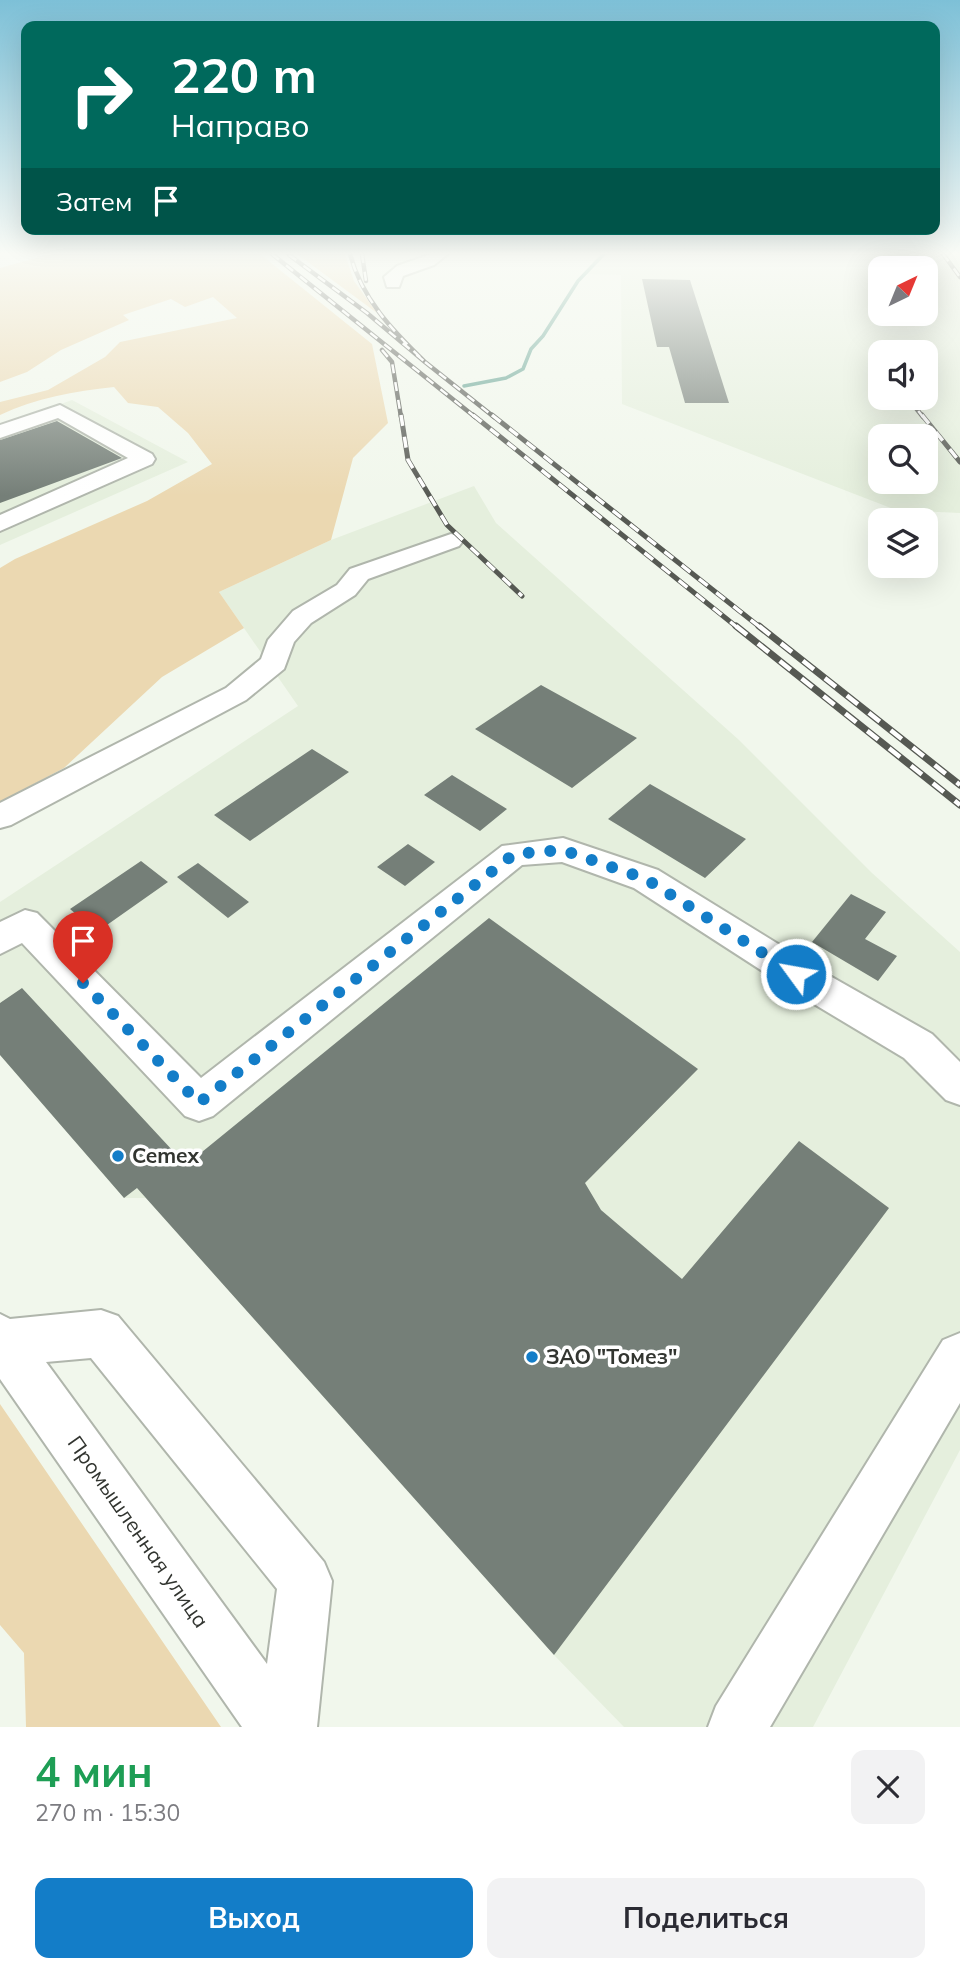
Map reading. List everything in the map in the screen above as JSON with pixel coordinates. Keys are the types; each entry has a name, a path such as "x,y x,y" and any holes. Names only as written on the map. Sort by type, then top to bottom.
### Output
{"street":[{"path":"0,432 60,411 144,459 0,524"},
{"path":"0,817 236,694 274,663 281,640 302,617 346,590 359,574 451,541"},
{"path":"0,940 25,923 199,1103 514,854 563,850 646,879 817,987 918,1046 960,1088"},
{"path":"2,1340 101,1334 305,1581 288,1727"},
{"name":"Промышленная улица","path":"2,1340 277,1727"},
{"path":"737,1727 960,1357"}],"shaded area":[{"path":"0,335 96,335 61,350 27,372 0,382"},
{"path":"156,335 360,335 372,344 388,423 353,458 331,540 219,592 244,628 162,677 64,768 0,802 0,568 147,501 212,464 188,433 158,407 128,403 114,387 56,396 0,415 0,402 48,390 105,357 120,342"},
{"path":"621,335 960,335 960,513 938,512 938,508 891,508 622,404"},
{"path":"72,400 188,462 0,545 0,426"},
{"path":"474,486 496,523 739,740 872,873 960,952 960,1450 813,1727 624,1727 554,1655 146,1198 124,1198 0,1055 0,902 298,706 219,592 331,540"},
{"path":"0,1404 221,1727 26,1727 24,1653 0,1625"}],"building":[{"path":"654,335 707,335 729,403 685,403 669,347 657,347"},
{"path":"57,421 122,458 0,503 0,440"},
{"path":"541,685 637,738 572,788 475,729"},
{"path":"312,749 349,772 250,841 214,815"},
{"path":"452,775 507,809 480,831 424,795"},
{"path":"650,784 746,839 705,878 608,819"},
{"path":"408,844 435,862 405,886 377,867"},
{"path":"141,861 168,882 97,932 70,909"},
{"path":"198,863 249,902 228,918 177,877"},
{"path":"851,894 886,912 865,939 897,956 878,981 812,942"},
{"name":"ЗАО \"Томез\"","path":"489,918 698,1069 585,1183 601,1210 682,1279 799,1141 889,1208 554,1655 137,1188 124,1198 0,1055 0,1003 22,988 186,1165"}],"waterway":[{"path":"464,386 506,378 523,369 531,349 544,335"}],"railway":[{"path":"372,335 475,417"},
{"path":"393,335 425,362"},
{"path":"398,335 425,362"},
{"path":"382,350 392,362 401,417"},
{"path":"425,362 494,417"},
{"path":"917,410 923,417"},
{"path":"401,415 408,460 447,525 522,596"},
{"path":"473,415 738,628"},
{"path":"492,415 761,628"},
{"path":"922,415 960,462"},
{"path":"736,626 960,805"},
{"path":"759,626 960,785"}],"place":[{"name":"Cemex","path":"118,1156"},
{"name":"ЗАО \"Томез\"","path":"532,1357"}],"route":[{"path":"83,983 199,1103 514,854 563,850 646,879 796,974"}]}
